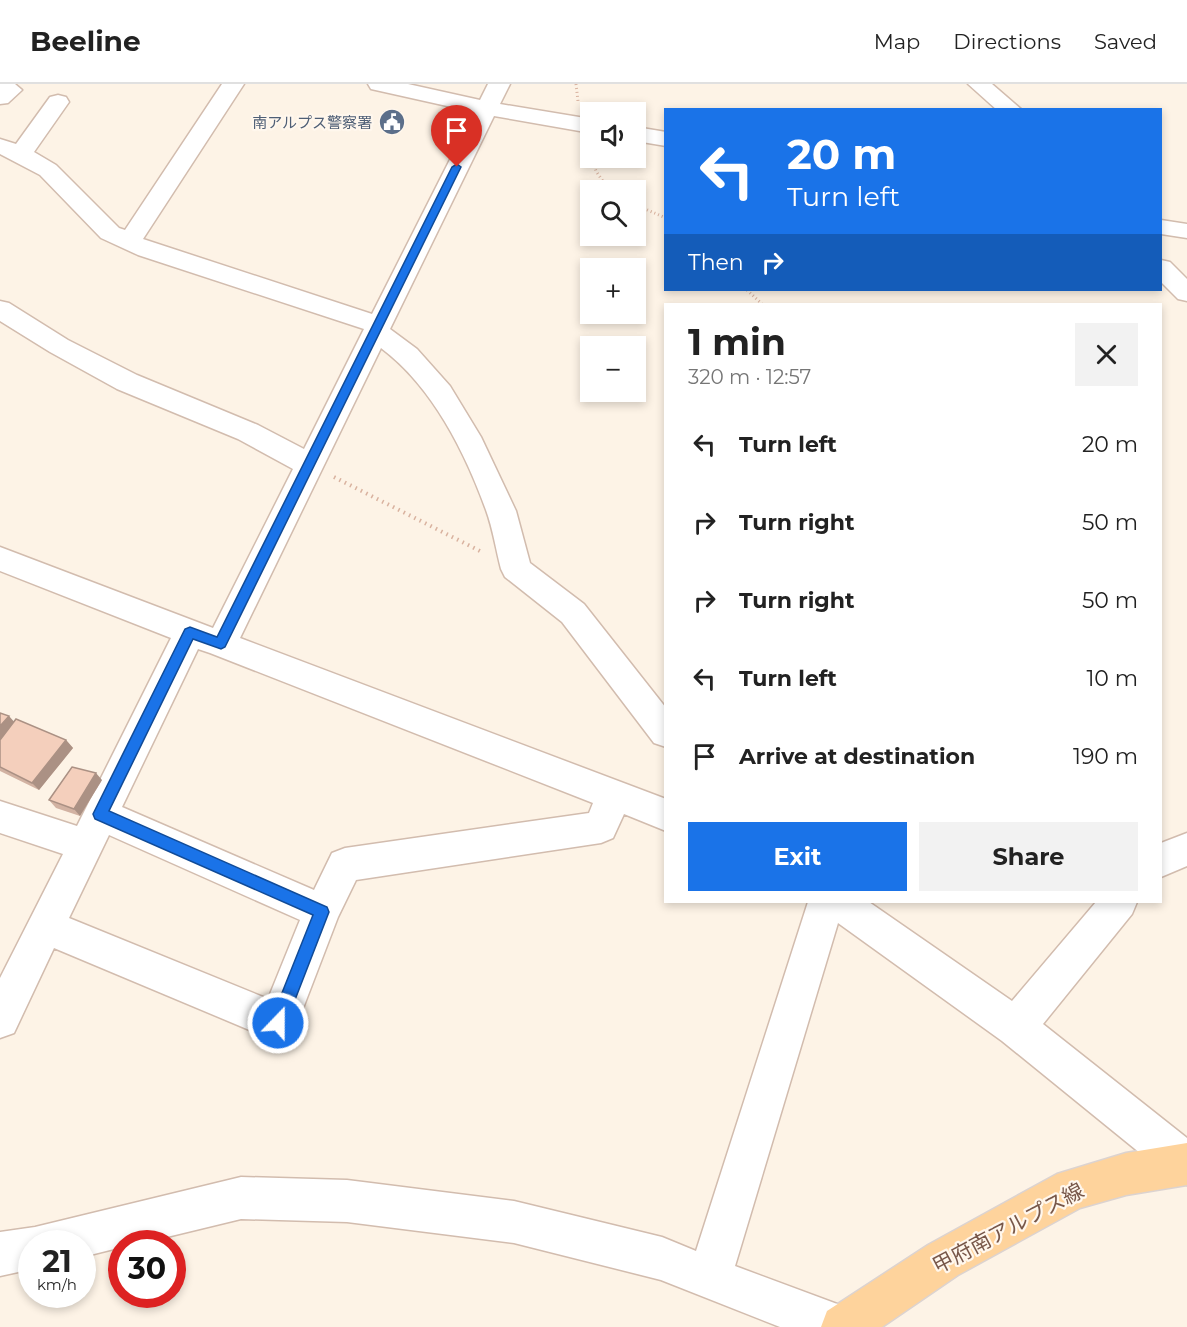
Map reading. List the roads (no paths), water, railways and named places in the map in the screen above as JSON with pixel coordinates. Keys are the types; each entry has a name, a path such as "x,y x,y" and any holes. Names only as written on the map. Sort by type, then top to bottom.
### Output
{"main road":[{"name":"甲府南アルプス線","path":"842,1327 943,1260 1072,1189 1126,1174 1187,1164"}],"street":[{"path":"129,242 233,84"},
{"path":"379,84 486,108 580,124"},
{"path":"0,1019 93,830 309,465 499,84"},
{"path":"979,84 1009,108"},
{"path":"0,86 11,90 0,98"},
{"path":"58,102 10,150 48,170 110,233 147,250 377,329 408,355 440,393 471,444 501,511 516,569 573,613 664,730"},
{"path":"646,136 664,139"},
{"path":"1162,227 1187,231"},
{"path":"1162,269 1187,293"},
{"path":"0,309 59,346 128,382 248,432 309,465"},
{"path":"0,559 664,814"},
{"path":"45,926 278,1023 322,912 345,865 601,827 614,795"},
{"path":"0,816 93,830 322,912"},
{"path":"1162,860 1187,849"},
{"path":"709,1279 826,903"},
{"path":"840,903 1016,1027 1187,1164"},
{"path":"1016,1027 1118,903"},
{"path":"96,1232 241,1198 347,1201 514,1222 662,1258 709,1279 842,1327"},
{"path":"0,1254 18,1250"}],"place":[{"name":"南アルプス警察署","path":"392,122"}]}
